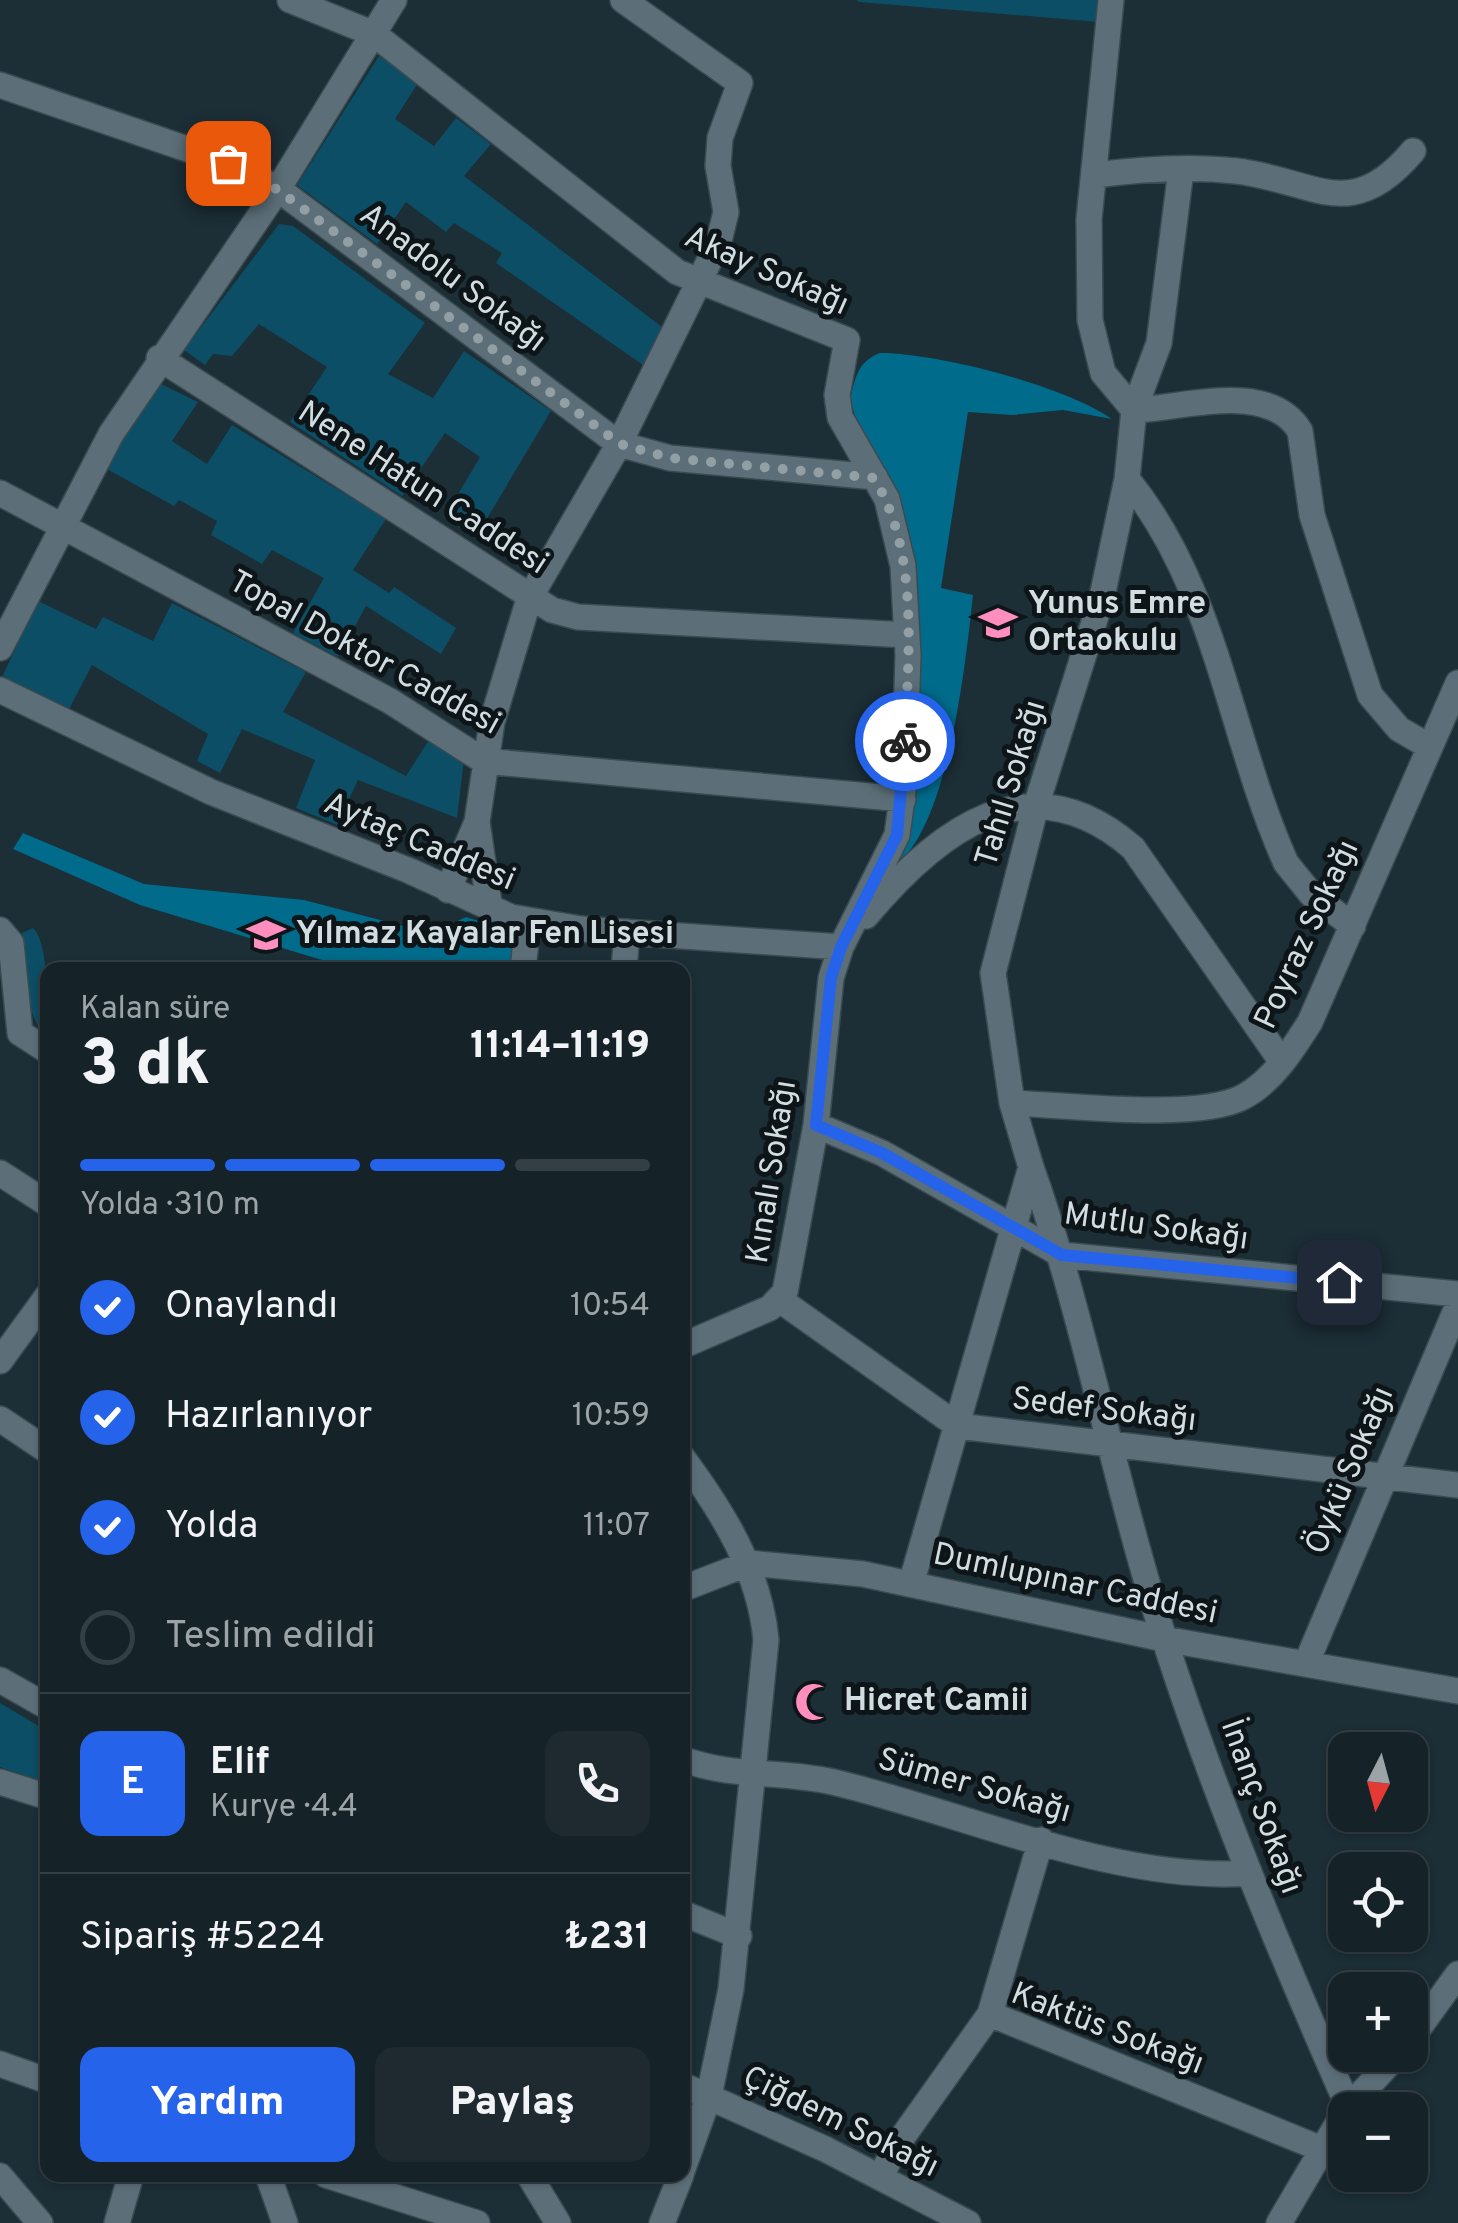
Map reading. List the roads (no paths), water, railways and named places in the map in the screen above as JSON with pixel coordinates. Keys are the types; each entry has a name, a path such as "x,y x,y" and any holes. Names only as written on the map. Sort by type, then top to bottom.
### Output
{"street":[{"name":"Akay Sokağı","path":"290,0 374,34 610,224 699,284 846,340 837,395 840,418 887,499 896,530 908,635 902,799 897,835 841,947"},
{"path":"0,648 111,434 159,358 278,190 394,0"},
{"path":"490,910 477,822 484,762 508,660 529,599 620,444 719,241 726,212 719,152 725,118 740,83 622,0"},
{"path":"1112,0 1088,248 1090,320 1103,372 1134,410 1252,402 1282,410 1293,420 1300,431 1312,516 1370,695 1399,729 1430,747"},
{"name":"Anadolu Sokağı","path":"0,85 228,163 278,190 620,444 670,458 874,478"},
{"path":"1096,175 1239,171 1299,188 1362,192 1378,187 1413,150"},
{"name":"Tahıl Sokağı","path":"1113,1446 1062,1255 1012,1103 994,973 1036,806 1084,662 1126,479 1134,410 1159,343 1182,170"},
{"name":"Nene Hatun Caddesi","path":"159,358 428,528 529,599 578,617 908,635"},
{"path":"1126,479 1156,514 1190,581 1286,863 1310,894 1353,926"},
{"name":"Topal Doktor Caddesi","path":"0,493 390,701 484,762 902,799"},
{"name":"Poyraz Sokağı","path":"1012,1103 1184,1108 1226,1103 1255,1090 1282,1062 1310,1022 1458,683"},
{"name":"Aytaç Caddesi","path":"0,690 212,792 410,871 490,910 528,921 626,932 841,947"},
{"path":"841,947 905,871 956,829 1014,806 1036,806 1101,824 1133,848 1282,1062"},
{"path":"448,890 477,822"},
{"path":"525,962 528,921"},
{"path":"0,930 11,944 10,1035 40,1048"},
{"path":"624,962 626,932"},
{"name":"Kınalı Sokağı","path":"690,1342 780,1300 789,1282 816,1125 826,1002 841,947"},
{"name":"Mutlu Sokağı","path":"816,1125 882,1153 1062,1255 1458,1294"},
{"path":"911,1584 1031,1167"},
{"path":"0,1173 40,1199"},
{"name":"Sedef Sokağı","path":"780,1300 958,1426 1458,1485"},
{"path":"0,1361 40,1305"},
{"name":"Öykü Sokağı","path":"1306,1664 1458,1305"},
{"path":"0,1418 40,1446"},
{"name":"İnanç Sokağı","path":"1113,1446 1164,1639 1249,1873 1339,2092"},
{"path":"690,1470 748,1563 764,1614 766,1640 738,1936 709,2096 690,2150"},
{"name":"Dumlupınar Caddesi","path":"690,1587 748,1563 863,1574 1164,1639 1458,1691"},
{"path":"0,1680 40,1702"},
{"name":"Sümer Sokağı","path":"690,1761 751,1776 829,1781 1040,1840 1176,1872 1249,1873"},
{"path":"0,1782 40,1794"},
{"path":"990,2014 1040,1840"},
{"path":"690,1916 738,1936"},
{"path":"1428,2015 1458,1974"},
{"name":"Kaktüs Sokağı","path":"881,2177 894,2150 990,2014 1324,2150"},
{"path":"0,2064 40,2078"},
{"path":"1362,2092 1381,2072"},
{"name":"Çiğdem Sokağı","path":"690,2088 881,2177 968,2223"},
{"path":"1278,2223 1328,2143"},
{"path":"0,2176 40,2223"},
{"path":"117,2223 129,2182"},
{"path":"270,2182 285,2223"},
{"path":"348,2182 477,2223"},
{"path":"533,2182 558,2223"},
{"path":"662,2223 678,2182"}],"place":[{"name":"Yunus Emre Ortaokulu","path":"998,623"},
{"name":"Yılmaz Kayalar Fen Lisesi","path":"266,935"},
{"name":"Hicret Camii","path":"814,1702"}]}
